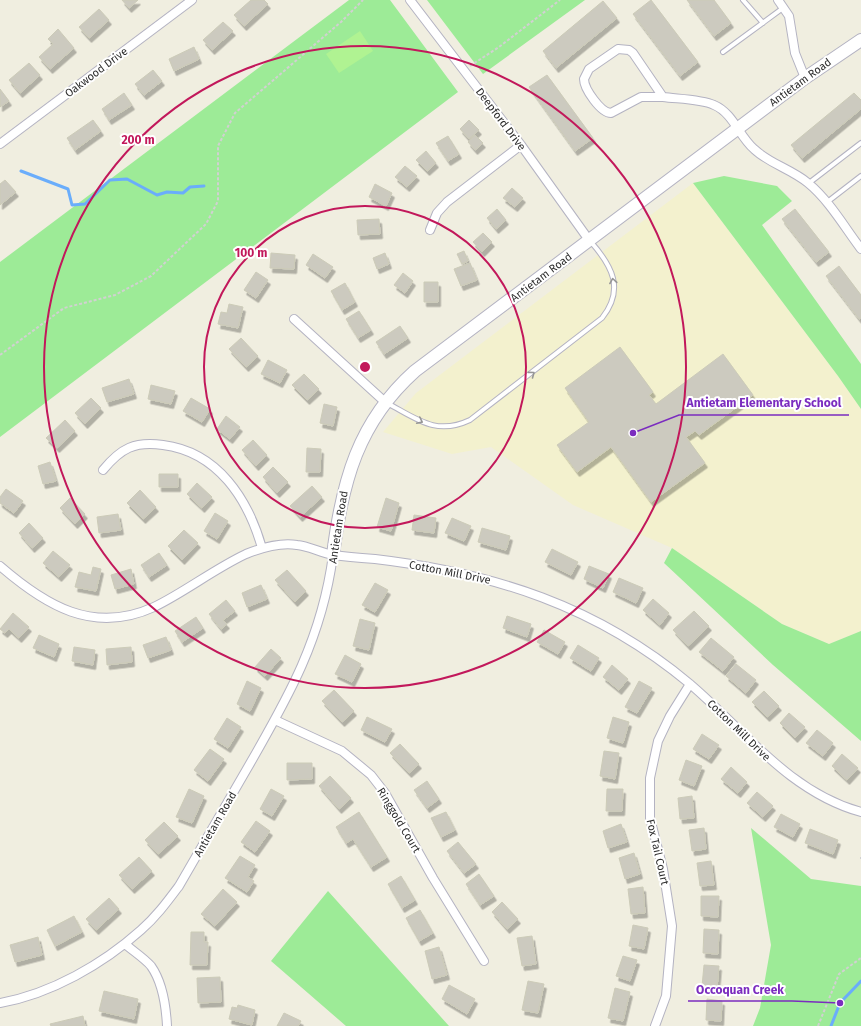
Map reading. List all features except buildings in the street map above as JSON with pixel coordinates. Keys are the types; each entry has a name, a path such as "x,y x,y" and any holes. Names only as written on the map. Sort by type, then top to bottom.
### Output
{"street":[{"name":"Oakwood Drive","path":"0,144 192,0"},
{"name":"Deepford Drive","path":"410,0 521,145 589,240"},
{"path":"778,0 792,26 795,53 805,78"},
{"name":"Antietam Road","path":"0,1003 35,993 70,978 125,944 142,930 162,909 179,886 293,688 317,627 326,596 338,513 345,483 362,440 385,402 396,388 415,371 805,78 861,40"},
{"path":"663,97 633,53 629,50 618,49 589,69 584,79 586,89 603,110 608,113 641,97 663,97 713,104 729,116 737,129 762,156 798,175 809,183 861,249"},
{"path":"430,230 438,212 447,202 521,145"},
{"path":"294,319 385,402"},
{"path":"103,470 114,456 128,448 140,444 170,446 201,457 215,466 241,496 257,529 262,548"},
{"name":"Cotton Mill Drive","path":"0,566 21,584 53,605 79,615 105,618 122,617 154,607 233,560 262,548 297,545 333,555 422,565 500,582 563,605 628,639 659,659 690,684 762,754 785,772 835,802 861,812"},
{"name":"Fox Tail Court","path":"656,1026 666,996 672,926 663,869 650,818 650,778 658,741 670,716 690,684"},
{"name":"Ringgold Court","path":"275,720 342,751 371,775 385,793 433,878 484,961"},
{"path":"125,944 150,966 157,978 163,994 167,1026"}],"lane":[{"path":"743,0 763,23"},
{"path":"723,52 783,7"},
{"path":"809,183 861,143"},
{"path":"826,203 861,176"},
{"path":"385,402 427,424 449,427 460,425 470,420 602,318 613,301 614,282 603,256 589,240"}],"path":[{"path":"0,355 64,308 115,295 151,276 206,224 218,201 218,146 235,113 341,22 363,0"},
{"path":"464,70 500,47 560,0"},
{"path":"818,1026 839,974 861,958"}],"shaded area":[{"path":"693,183 838,376 861,409 861,631 829,644 782,624 672,548 573,505 491,447 452,454 383,432 416,393"}],"green space":[{"path":"349,0 390,0 458,92 0,437 0,262"},
{"path":"427,0 585,0 483,74"},
{"path":"360,31 373,51 339,73 326,54"},
{"path":"724,176 777,186 792,201 762,225 861,364 861,409 838,376 693,183"},
{"path":"672,548 782,624 829,644 861,631 861,741 773,665 664,563"},
{"path":"751,828 811,879 861,886 861,1026 753,1026 760,1008 771,945"},
{"path":"328,891 449,1026 346,1026 271,961"}],"waterway":[{"path":"21,171 68,189 72,205 85,204 110,180 127,179 157,195 167,192 183,193 190,187 204,186"},
{"path":"831,1026 840,1003 861,981"}],"place":[{"name":"Antietam Elementary School","path":"633,433"},
{"name":"Occoquan Creek","path":"840,1003"}]}
